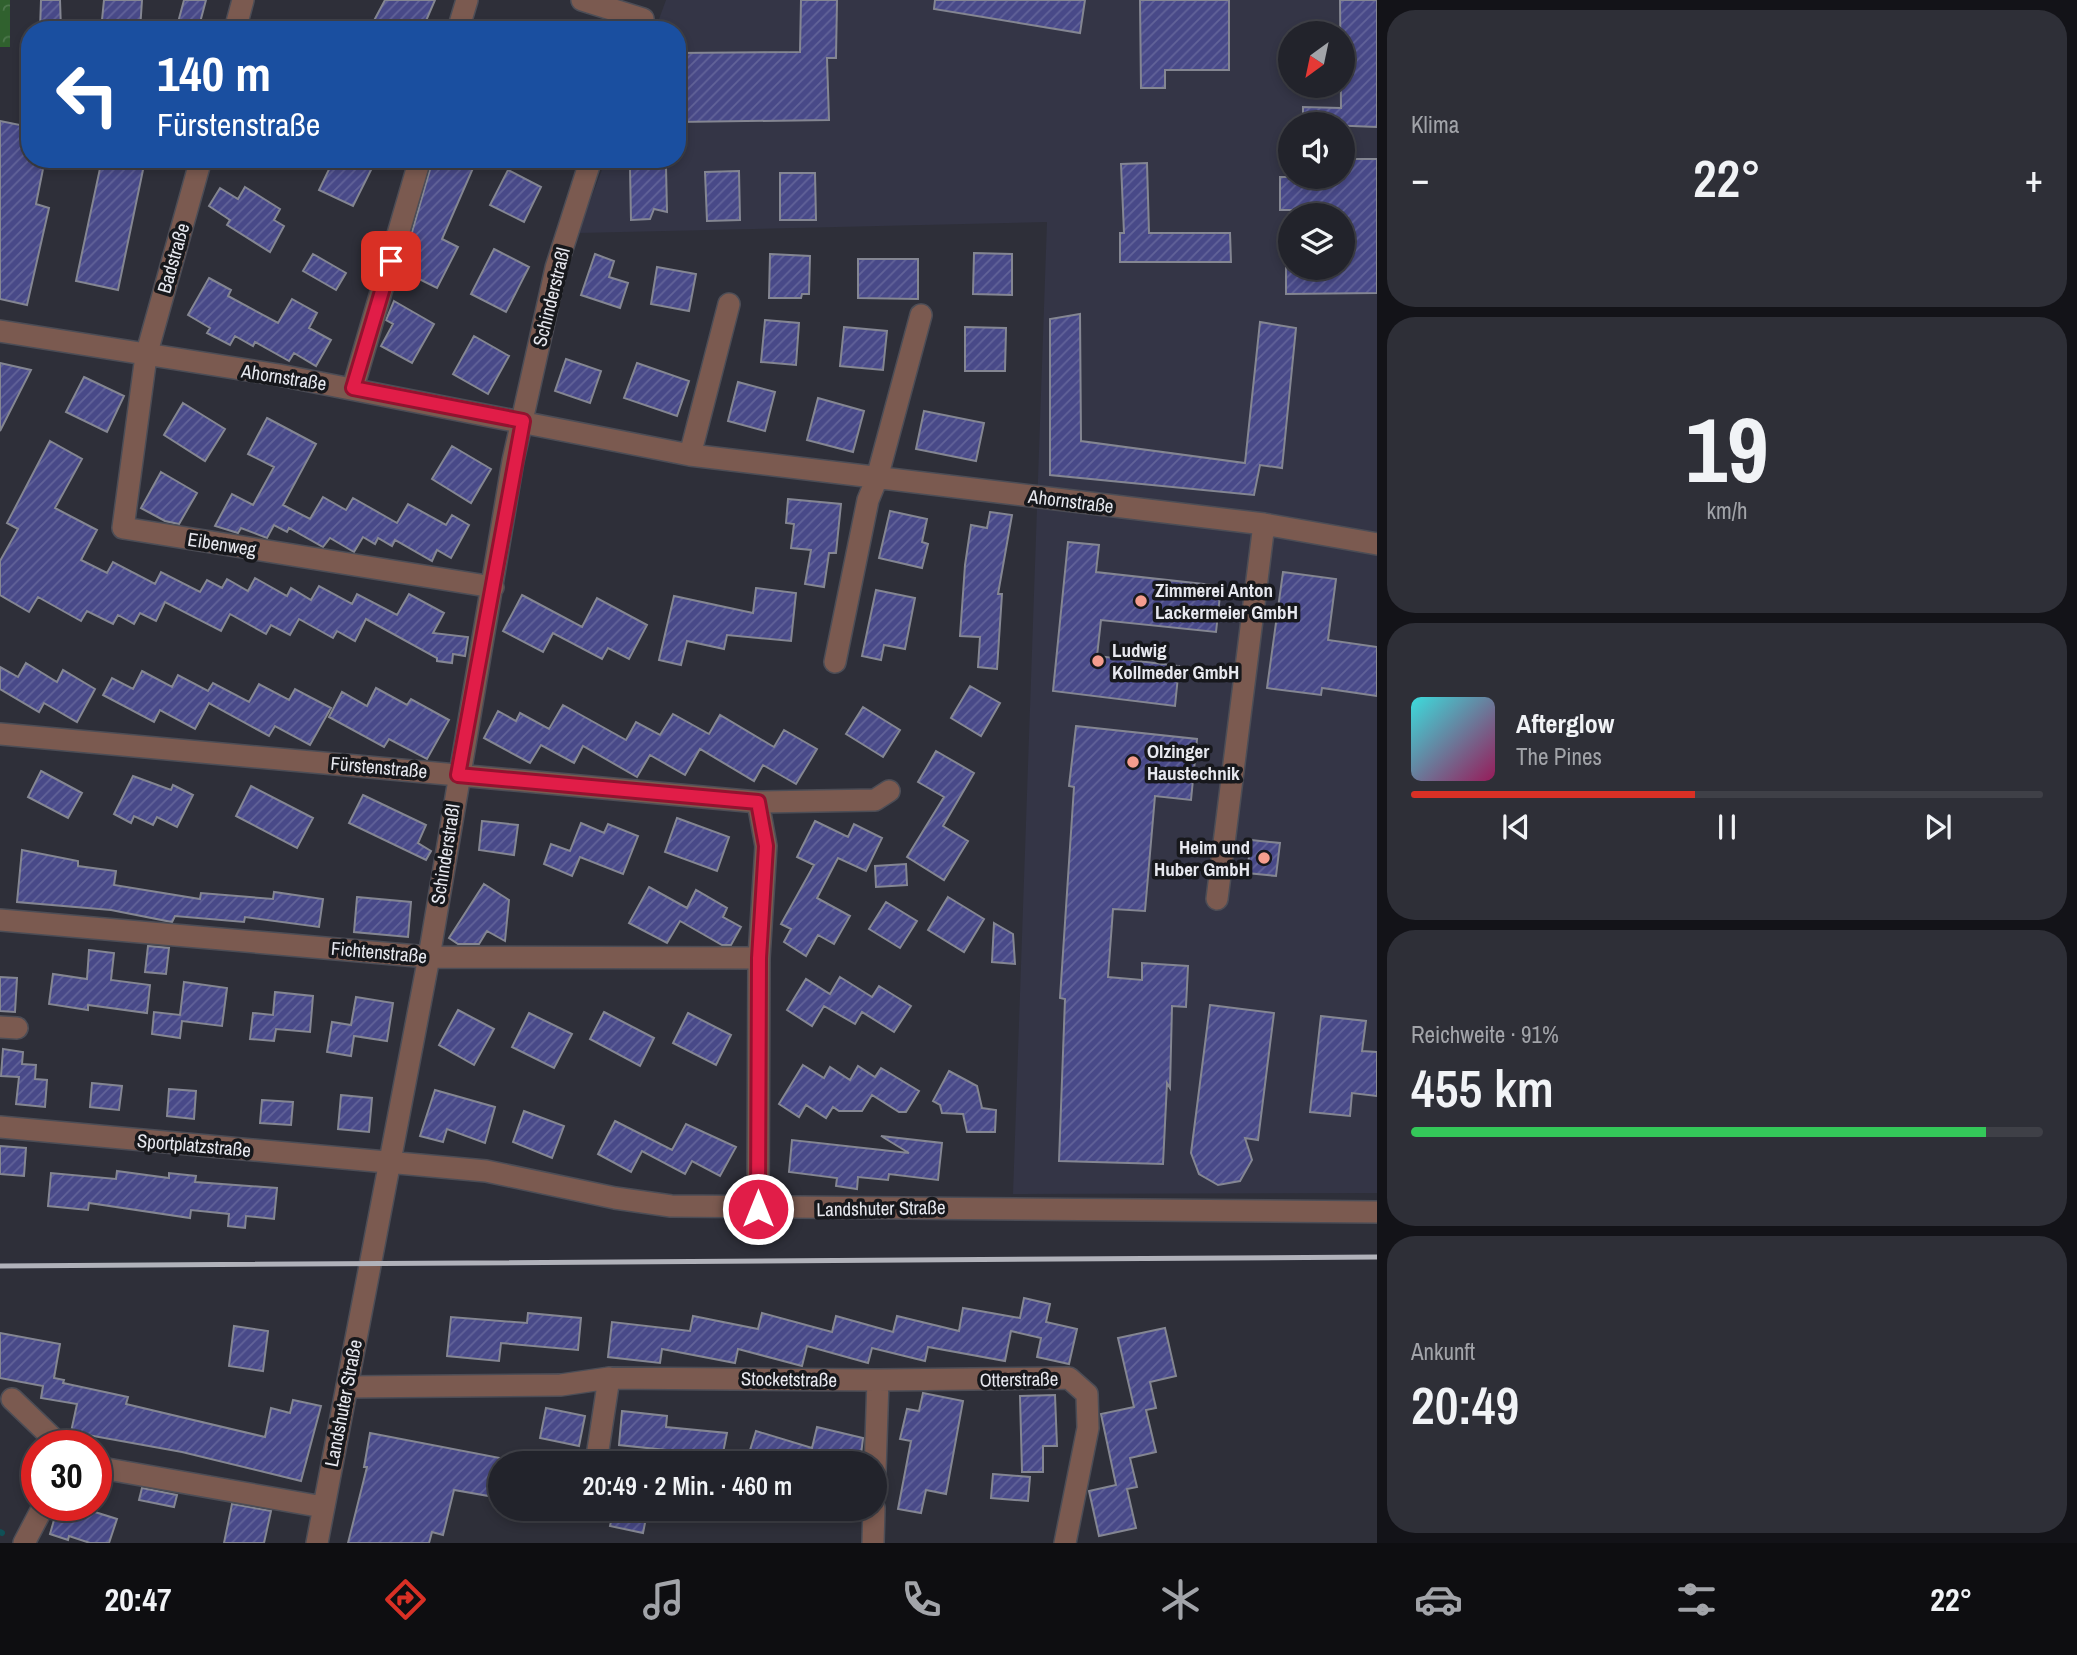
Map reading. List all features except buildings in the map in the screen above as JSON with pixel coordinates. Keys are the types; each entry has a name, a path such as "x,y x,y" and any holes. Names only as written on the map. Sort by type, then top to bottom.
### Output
{"street":[{"path":"237,21 243,0"},
{"path":"461,21 467,0"},
{"path":"582,0 643,16"},
{"name":"Badstraße","path":"146,356 198,168"},
{"path":"353,388 417,168"},
{"name":"Schinderstraßl","path":"372,1264 523,421 556,268 588,168"},
{"path":"691,455 729,304"},
{"path":"835,662 868,500 877,478 921,315"},
{"name":"Ahornstraße","path":"0,331 353,388 691,455 1264,524 1377,544"},
{"name":"Eibenweg","path":"146,356 123,528 493,587"},
{"path":"1217,899 1264,524"},
{"name":"Fürstenstraße","path":"0,734 758,802 875,800 890,792"},
{"path":"758,802 766,846 759,958 758,1209"},
{"name":"Fichtenstraße","path":"0,920 429,957 759,958"},
{"name":"Sportplatzstraße","path":"0,1127 388,1164"},
{"name":"Landshuter Straße","path":"388,1164 486,1171 615,1198 671,1206 758,1209 1015,1207 1377,1212"},
{"name":"Landshuter Straße","path":"317,1543 372,1264"},
{"path":"598,1451 608,1378"},
{"name":"Stocketstraße","path":"347,1387 561,1385 608,1378 878,1380"},
{"name":"Otterstraße","path":"878,1380 1069,1378 1087,1394 1088,1428 1065,1543"},
{"path":"876,1451 878,1380"},
{"path":"12,1399 44,1430"},
{"path":"112,1470 323,1507"},
{"path":"24,1543 36,1521"},
{"path":"873,1543 874,1521"}],"shaded area":[{"path":"666,0 1377,0 1377,1193 1013,1194 1047,222 578,233 603,168 686,168 686,21 658,21"}],"green space":[{"path":"0,0 10,0 10,47 0,47"}],"railway":[{"path":"0,1266 1377,1257"}],"place":[{"name":"Zimmerei Anton Lackermeier GmbH","path":"1141,601"},
{"name":"Ludwig Kollmeder GmbH","path":"1098,661"},
{"name":"Olzinger Haustechnik","path":"1133,762"},
{"name":"Heim und Huber GmbH","path":"1264,858"}],"route":[{"path":"391,261 353,388 523,421 513,461 479,668 458,775 758,802 766,846 759,958 758,1209"}]}
